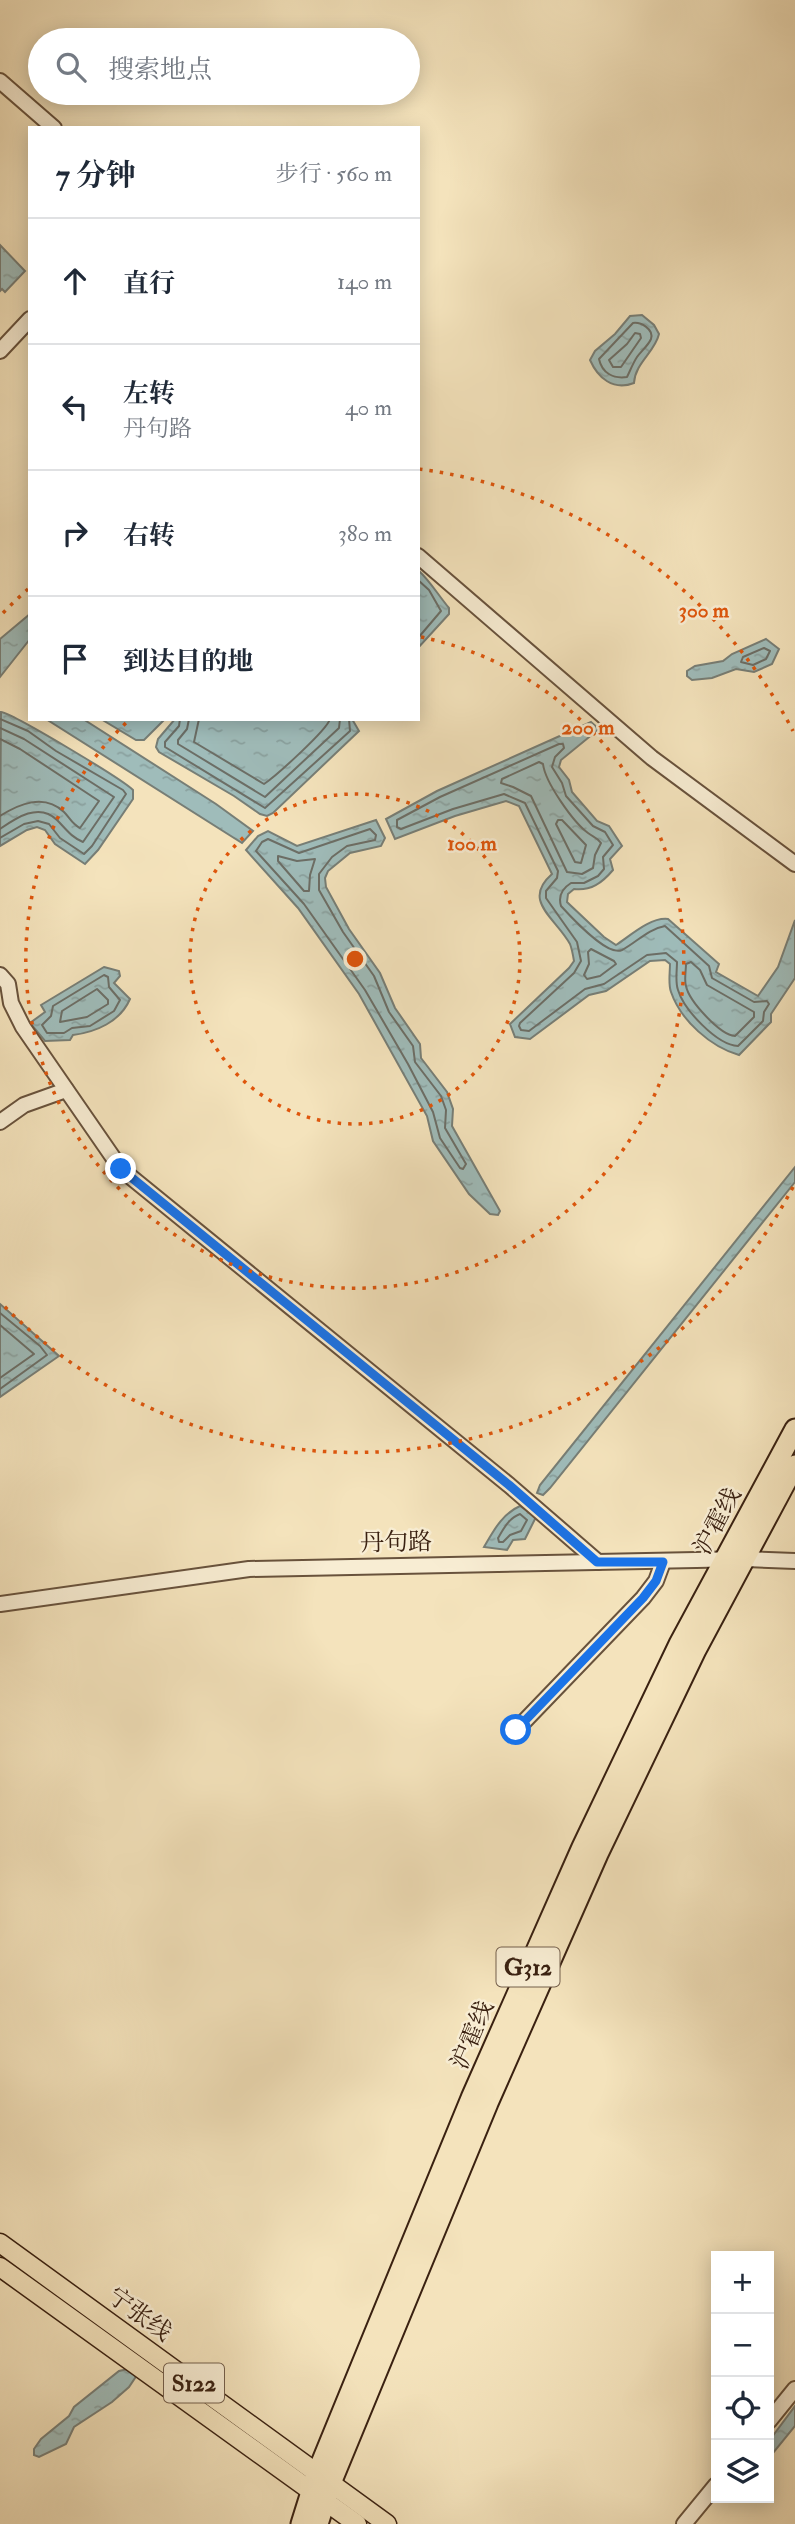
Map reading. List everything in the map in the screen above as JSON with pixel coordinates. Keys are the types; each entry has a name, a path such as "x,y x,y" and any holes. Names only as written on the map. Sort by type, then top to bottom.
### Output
{"highway":[{"name":"沪霍线","path":"301,2524 321,2487 509,2032 582,1847 679,1644 795,1429"},
{"name":"沪霍线","path":"509,2032 690,1662 795,1465"},
{"name":"沪霍线","path":"318,2524 321,2487"}],"main road":[{"name":"宁张线","path":"0,2243 321,2487 357,2524"},
{"name":"宁张线","path":"0,2267 321,2487 387,2524"}],"street":[{"path":"0,81 52,126"},
{"path":"0,351 28,321"},
{"path":"420,558 652,758 795,864"},
{"path":"0,975 8,984 11,1003 23,1027 121,1169 509,1485 597,1562"},
{"path":"0,1122 24,1105 66,1090"},
{"name":"丹句路","path":"0,1604 248,1569 746,1559 795,1561"},
{"path":"516,1730 643,1598 656,1581 663,1562"},
{"path":"774,2415 795,2389"},
{"path":"684,2524 711,2491"}],"water":[{"path":"0,245 25,271 5,292 2,289 0,291"},
{"path":"642,315 654,325 659,334 657,340 638,369 634,383 613,384 597,372 590,360 595,351 615,334 630,316"},
{"path":"420,572 449,608 449,614 420,646"},
{"path":"28,616 28,642 0,677 0,639"},
{"path":"766,639 779,649 772,664 754,672 736,669 712,678 692,680 687,676 687,671 695,666 723,661 732,654"},
{"path":"1,712 67,747 133,790 133,799 98,850 85,864 55,844 45,830 37,827 0,846"},
{"path":"49,721 86,721 216,804 253,831 242,843"},
{"path":"104,721 163,721 144,740 136,740"},
{"path":"173,721 353,721 359,731 267,816 159,752 156,747 158,739"},
{"path":"591,722 599,729 561,760 559,767 569,780 572,792 597,821 609,826 622,846 610,859 613,870 609,875 591,887 574,889 568,894 567,902 616,945 647,924 668,919 719,964 716,972 758,996 778,967 795,920 795,978 771,1014 771,1022 739,1055 708,1039 682,1013 671,992 670,964 665,960 650,961 606,991 589,995 530,1039 515,1037 510,1024 574,961 570,944 540,901 543,884 552,874 519,806 506,801 455,816 395,839 386,819 437,791"},
{"path":"376,820 385,838 381,846 350,853 328,871 325,878 326,887 349,929 380,973 395,1008 420,1044 421,1058 447,1092 453,1109 452,1126 500,1211 498,1215 490,1214 469,1194 433,1141 427,1116 359,994 298,908 246,850 258,836 268,831 297,846"},
{"path":"104,967 119,971 120,976 114,983 130,999 126,1007 114,1020 99,1028 73,1035 70,1040 45,1041 30,1023 45,1012 41,1005"},
{"path":"795,1167 795,1182 550,1488 543,1495 537,1493 540,1485"},
{"path":"0,1304 59,1356 0,1397"},
{"path":"520,1506 536,1517 525,1539 513,1540 507,1550 484,1547 503,1518"},
{"path":"132,2368 137,2375 129,2387 112,2402 74,2427 66,2444 39,2457 34,2455 34,2449 41,2439 69,2416 74,2407 119,2371"},
{"path":"795,2406 795,2426 774,2452 774,2434"}],"route":[{"path":"121,1169 509,1485 597,1562 663,1562 656,1581 643,1598 516,1730"}]}
